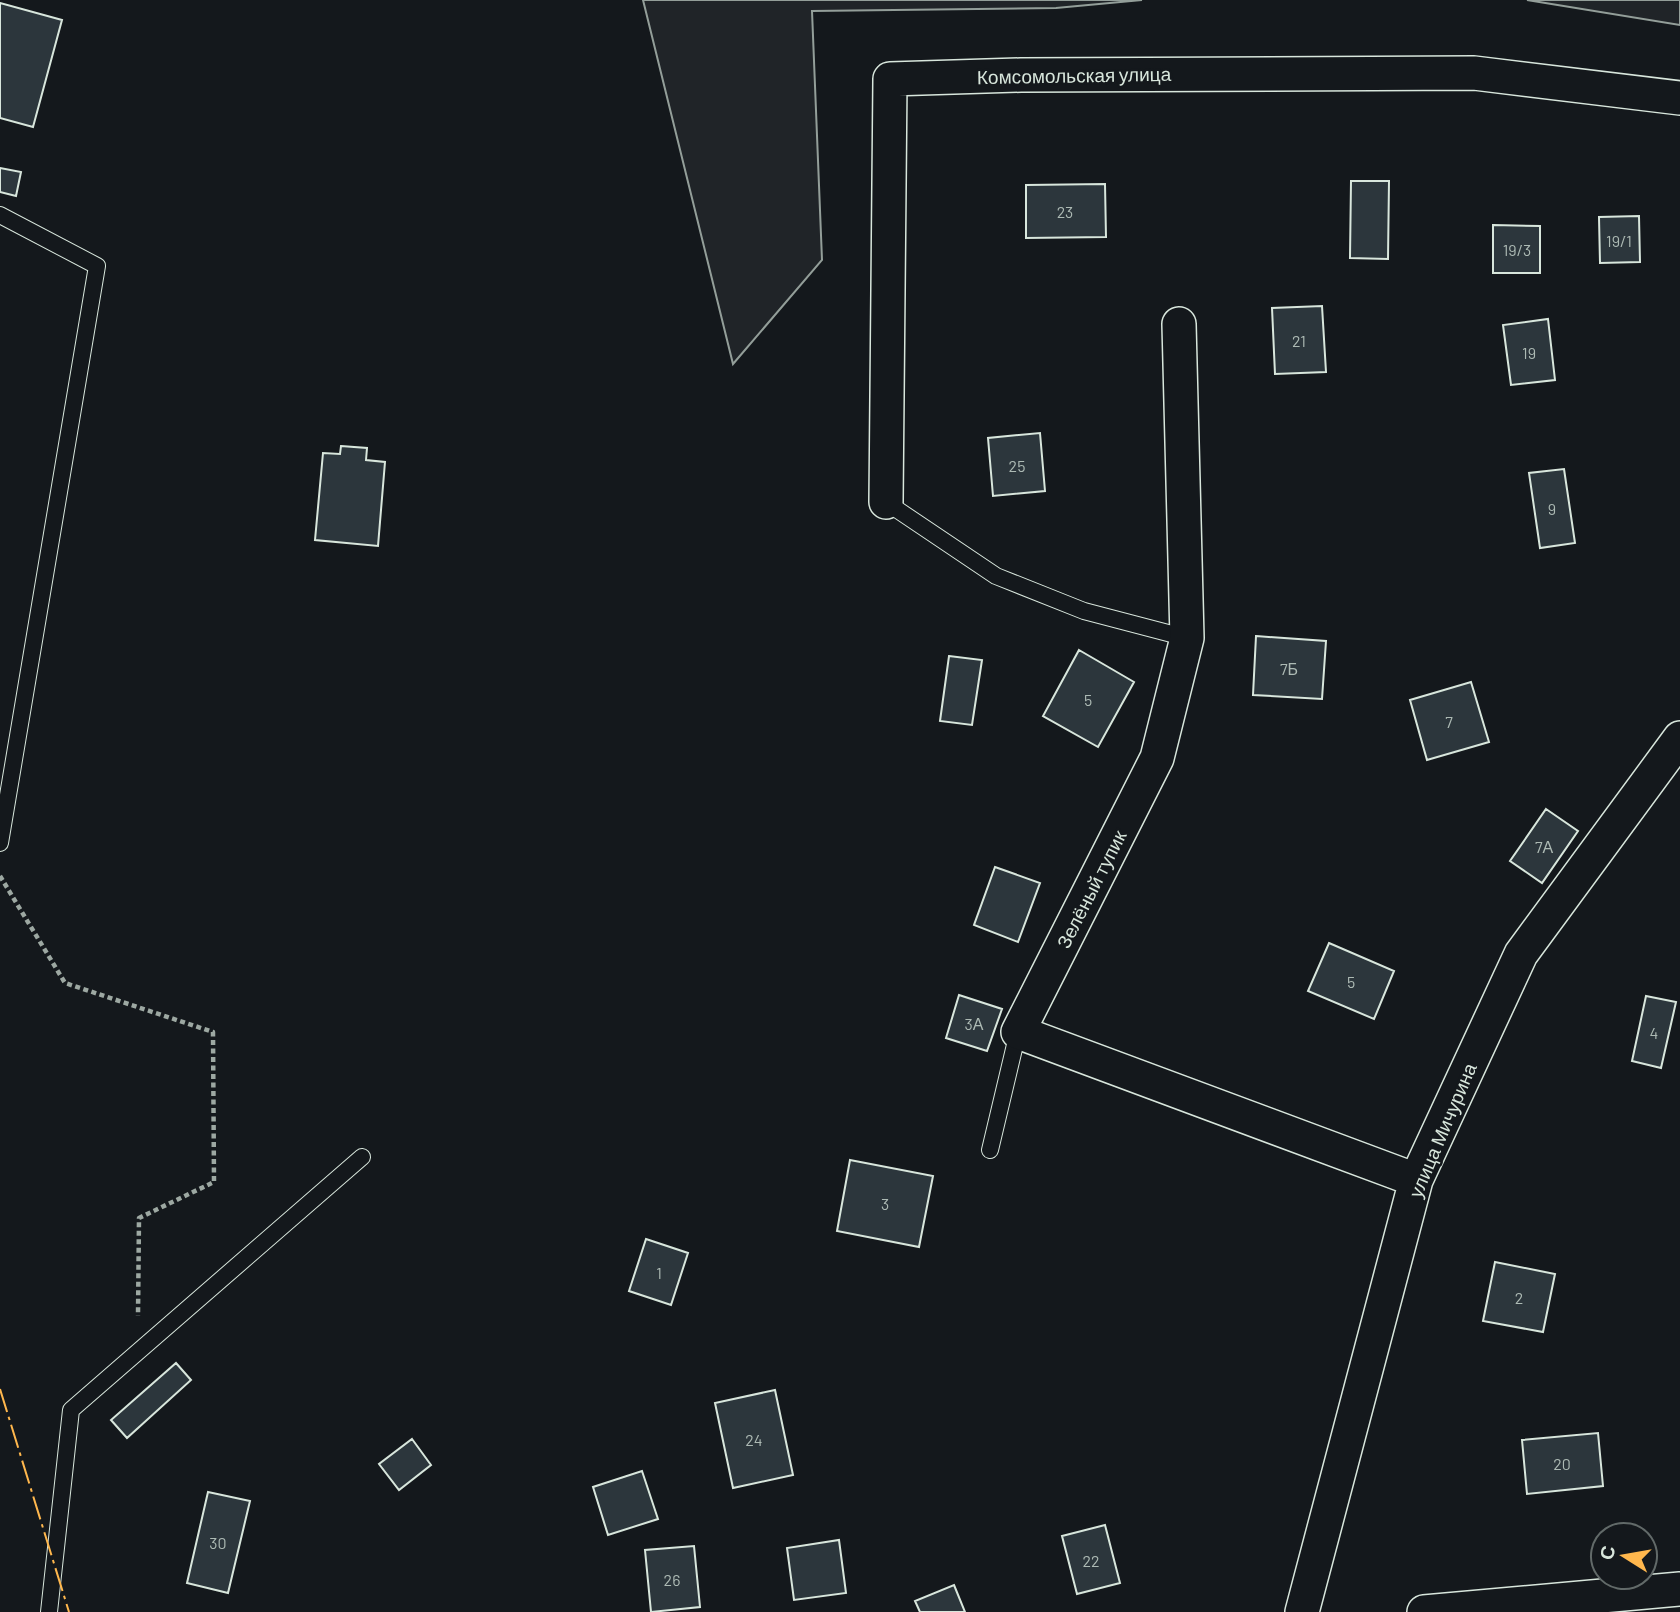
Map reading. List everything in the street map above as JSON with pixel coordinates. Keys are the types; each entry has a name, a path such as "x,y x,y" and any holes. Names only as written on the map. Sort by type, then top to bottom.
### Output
{"street":[{"name":"Комсомольская улица","path":"886,502 890,79 1021,75 1474,73 1680,98"},
{"name":"Зелёный тупик","path":"1018,1032 1157,758 1187,638 1179,324"},
{"name":"улица Мичурина","path":"1302,1612 1416,1180 1521,954 1680,738"},
{"path":"1018,1032 1416,1180"},
{"path":"1424,1612 1680,1589"}],"lane":[{"path":"0,215 97,266 0,843"},
{"path":"886,502 996,576 1084,611 1187,638"},
{"path":"990,1150 1018,1032"},
{"path":"49,1612 71,1410 362,1157"}],"path":[{"path":"0,876 65,984 213,1032 214,1182 139,1218 137,1352"}],"shaded area":[{"path":"643,0 1142,0 1056,8 812,11 822,260 733,364"},
{"path":"1527,0 1680,0 1680,25"}],"building":[{"path":"0,3 62,20 33,127 0,118"},
{"path":"0,168 21,172 16,196 0,192"},
{"path":"1351,181 1389,181 1388,259 1350,258"},
{"path":"1105,184 1106,237 1026,238 1026,185"},
{"path":"1639,216 1640,262 1600,263 1599,217"},
{"path":"1493,225 1540,226 1540,273 1493,273"},
{"path":"1322,306 1326,372 1275,374 1272,308"},
{"path":"1548,319 1555,380 1511,385 1503,325"},
{"path":"1040,433 1045,491 993,496 988,438"},
{"path":"341,446 367,448 366,460 385,462 378,546 315,540 323,453 340,454"},
{"path":"1564,469 1575,543 1540,548 1529,473"},
{"path":"1256,636 1326,641 1322,699 1253,695"},
{"path":"1079,650 1134,682 1098,747 1043,716"},
{"path":"949,656 982,660 972,725 940,721"},
{"path":"1471,682 1489,742 1427,760 1410,700"},
{"path":"1546,809 1578,831 1542,883 1510,861"},
{"path":"995,867 1040,883 1018,942 974,925"},
{"path":"1329,943 1394,971 1374,1019 1308,991"},
{"path":"959,995 1002,1009 987,1051 946,1038"},
{"path":"1646,996 1676,1002 1661,1068 1632,1061"},
{"path":"850,1160 933,1176 919,1247 837,1231"},
{"path":"646,1239 688,1253 671,1305 629,1291"},
{"path":"1495,1262 1555,1274 1543,1332 1483,1321"},
{"path":"176,1363 191,1380 127,1438 111,1420"},
{"path":"775,1390 793,1475 733,1488 715,1403"},
{"path":"1598,1433 1603,1486 1527,1494 1522,1440"},
{"path":"412,1439 431,1465 399,1490 379,1464"},
{"path":"642,1471 658,1519 608,1535 593,1487"},
{"path":"208,1492 250,1501 228,1593 187,1583"},
{"path":"1105,1525 1120,1583 1077,1594 1062,1536"},
{"path":"839,1540 846,1593 794,1600 787,1548"},
{"path":"694,1546 700,1607 651,1612 645,1550"},
{"path":"954,1585 965,1612 920,1612 915,1601"}],"power":[{"path":"0,1389 69,1612"}]}
